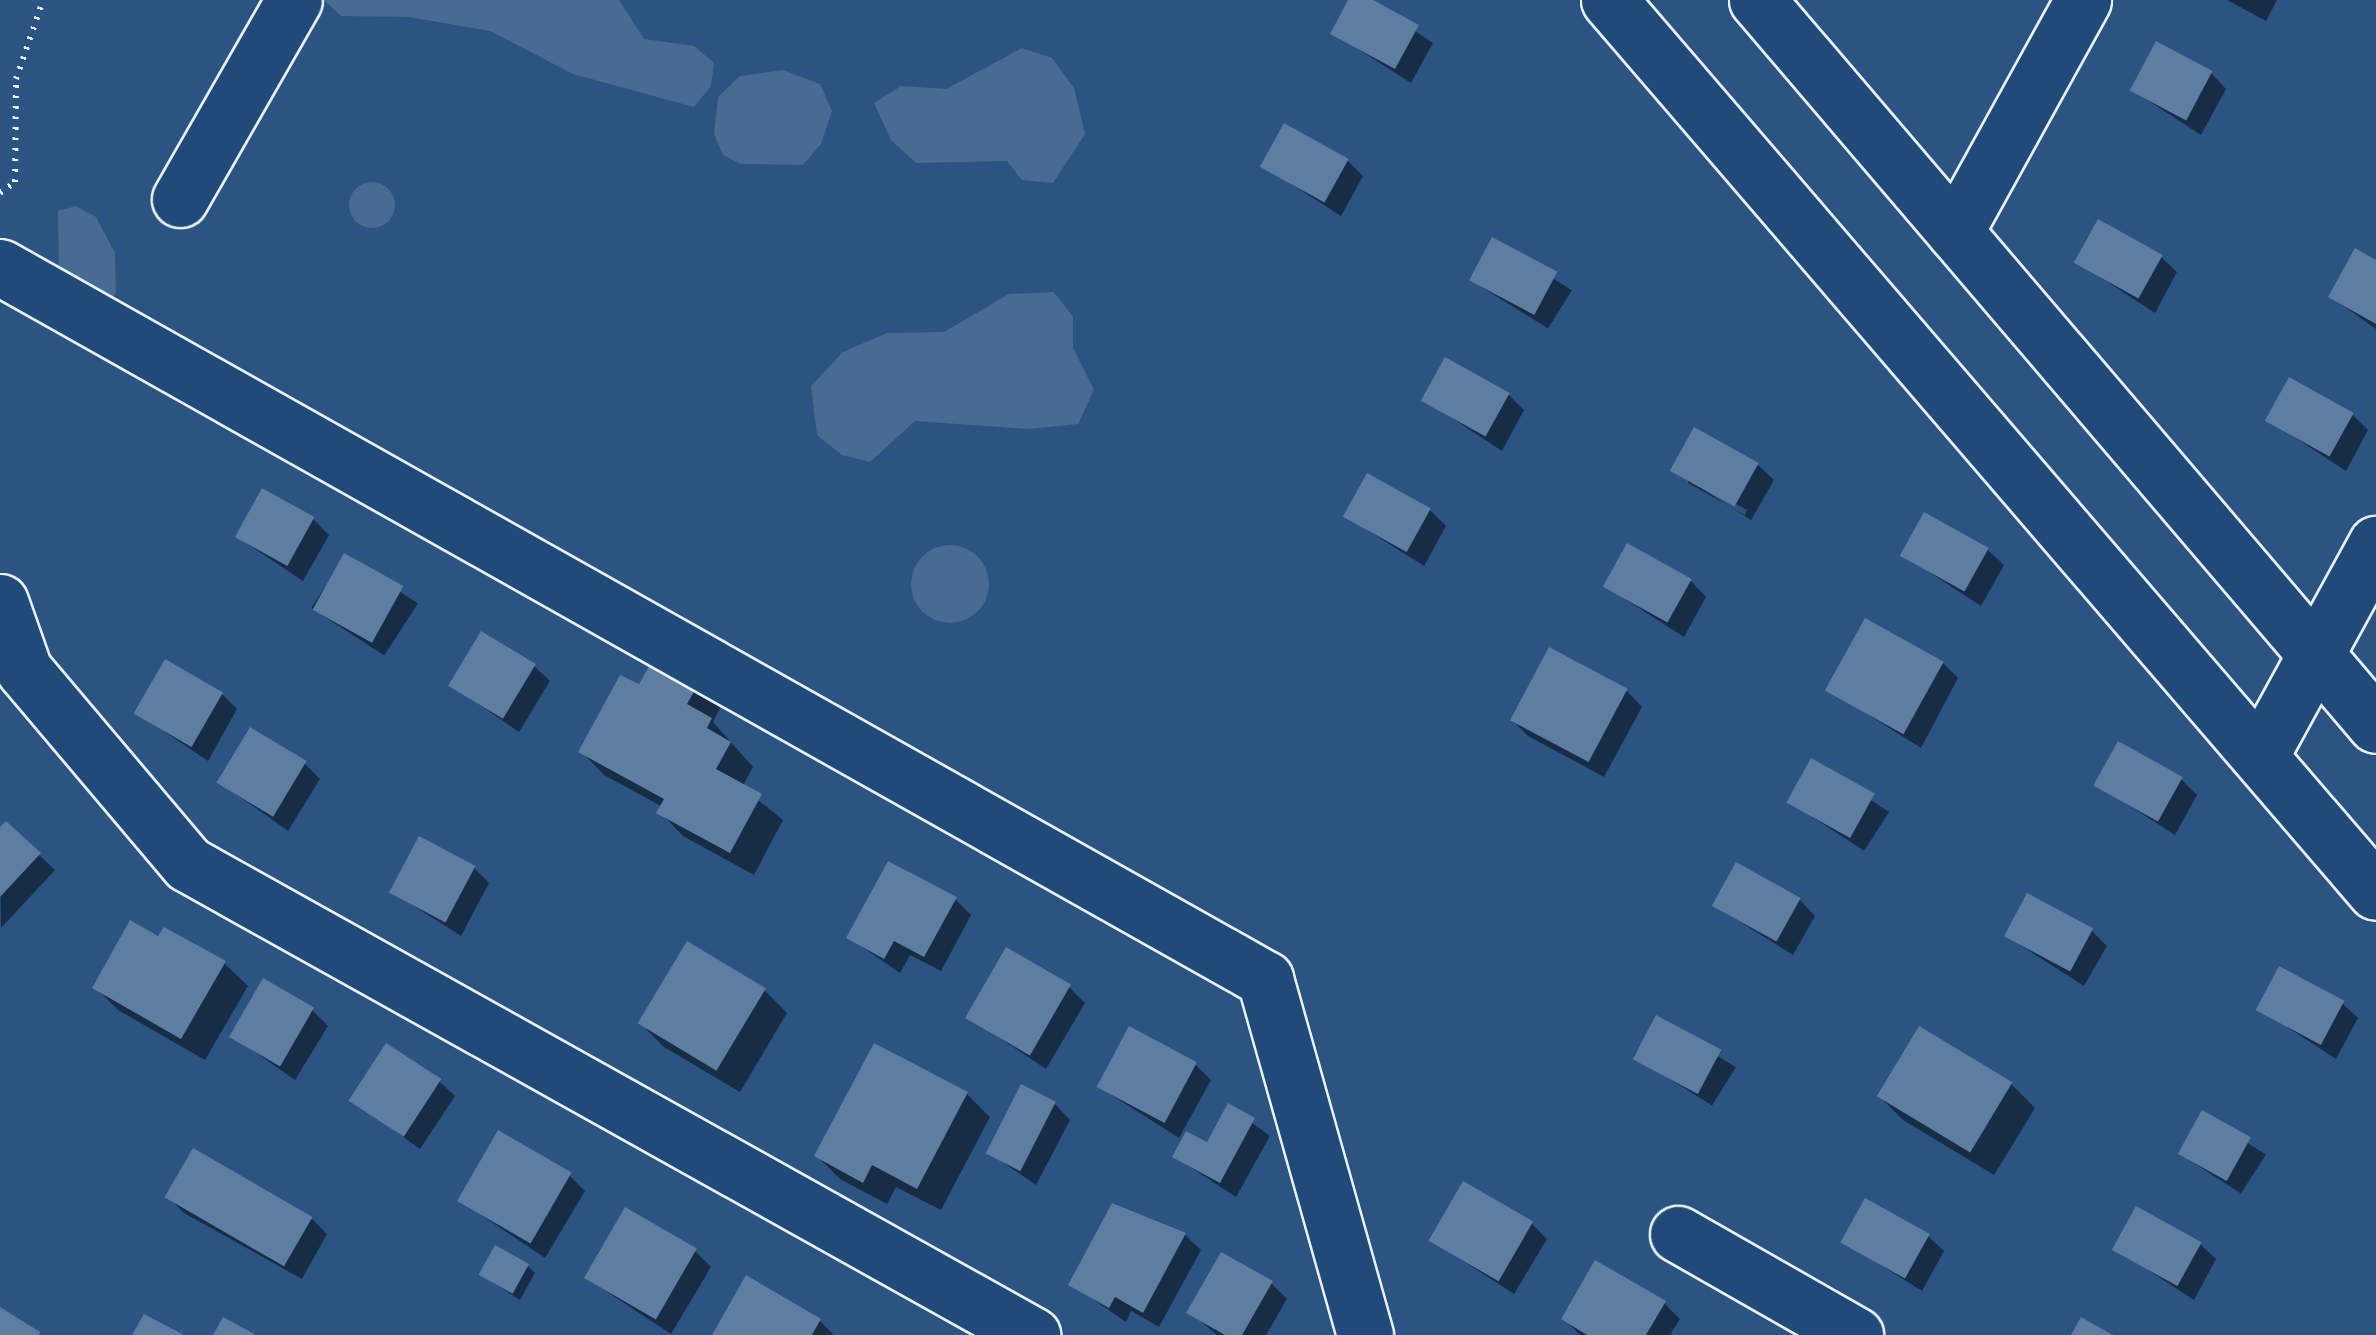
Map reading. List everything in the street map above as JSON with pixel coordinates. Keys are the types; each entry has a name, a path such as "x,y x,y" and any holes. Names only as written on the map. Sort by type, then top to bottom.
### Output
{"street":[{"path":"180,199 294,0"},
{"path":"1609,0 2376,892"},
{"path":"1757,0 2376,726"},
{"path":"1955,232 2083,0"},
{"path":"0,266 1265,979 1365,1335"},
{"path":"2260,756 2376,544"},
{"path":"0,602 24,670 188,864 1032,1335"},
{"path":"1678,1234 1856,1335"}],"path":[{"path":"0,193 14,182 16,79 43,0"}],"shaded area":[{"path":"324,0 619,0 644,39 694,46 714,63 711,86 694,107 573,74 490,31 409,17 341,16"},
{"path":"1022,48 1052,58 1074,88 1085,134 1053,183 1022,180 1007,161 916,163 891,140 874,103 901,86 946,89"},
{"path":"783,70 820,84 832,111 821,144 803,165 741,164 723,155 714,134 718,97 740,76"},
{"path":"372,182 389,188 395,205 389,222 372,228 355,222 349,205 355,188"},
{"path":"76,206 96,217 115,253 116,291 106,314 59,278 58,211"},
{"path":"1054,292 1073,317 1073,348 1094,390 1078,424 1029,429 915,421 870,462 842,455 817,435 811,386 843,352 887,333 944,332 1009,294"},
{"path":"950,545 978,556 989,584 978,612 950,623 922,612 911,584 922,556"}],"building":[{"path":"1348,0 1373,0 1419,25 1395,69 1330,34"},
{"path":"2156,41 2213,71 2186,120 2130,90"},
{"path":"1284,123 1349,159 1324,203 1260,167"},
{"path":"2098,219 2163,255 2138,299 2074,263"},
{"path":"1492,237 1557,272 1534,315 1469,280"},
{"path":"2355,248 2376,260 2376,324 2328,297"},
{"path":"1445,357 1510,393 1485,437 1421,401"},
{"path":"2289,377 2354,413 2329,457 2265,421"},
{"path":"1694,427 1759,463 1734,507 1670,471"},
{"path":"1367,473 1431,508 1407,552 1343,517"},
{"path":"262,488 314,517 287,566 235,537"},
{"path":"1924,512 1989,548 1964,592 1900,556"},
{"path":"1627,543 1692,579 1667,623 1603,587"},
{"path":"344,553 403,586 372,643 312,610"},
{"path":"1865,618 1944,662 1903,734 1825,691"},
{"path":"481,631 536,664 503,719 448,686"},
{"path":"1549,647 1628,689 1589,762 1510,720"},
{"path":"654,658 699,683 687,704 712,718 707,728 731,742 716,769 762,794 730,853 656,813 664,799 578,752 620,675 639,684"},
{"path":"165,659 223,692 192,747 134,714"},
{"path":"250,727 307,761 273,817 217,783"},
{"path":"2118,741 2183,777 2158,821 2093,786"},
{"path":"1811,758 1875,793 1850,838 1786,803"},
{"path":"6,821 41,853 0,897 0,827"},
{"path":"419,836 476,866 445,923 389,893"},
{"path":"888,861 957,897 924,957 894,941 884,959 846,938"},
{"path":"1736,862 1801,898 1776,942 1712,906"},
{"path":"2027,893 2093,928 2070,971 2004,936"},
{"path":"130,920 158,936 164,927 226,961 181,1039 92,988"},
{"path":"687,941 766,988 716,1071 638,1023"},
{"path":"1006,947 1071,984 1030,1056 965,1018"},
{"path":"2279,966 2344,1001 2321,1045 2256,1010"},
{"path":"263,978 314,1008 280,1066 229,1037"},
{"path":"1656,1015 1721,1050 1698,1094 1633,1059"},
{"path":"1129,1026 1197,1062 1165,1123 1097,1087"},
{"path":"1919,1026 2012,1082 1970,1152 1877,1096"},
{"path":"386,1043 441,1079 404,1137 348,1101"},
{"path":"874,1043 968,1092 917,1189 872,1165 863,1183 814,1156"},
{"path":"1021,1084 1056,1102 1020,1171 986,1153"},
{"path":"1228,1103 1255,1118 1220,1183 1172,1157 1186,1131 1207,1142"},
{"path":"2202,1110 2251,1137 2227,1181 2178,1154"},
{"path":"498,1130 572,1172 531,1244 457,1201"},
{"path":"193,1148 313,1217 284,1266 164,1197"},
{"path":"1463,1181 1533,1222 1499,1281 1428,1241"},
{"path":"1865,1198 1930,1234 1905,1278 1840,1243"},
{"path":"1112,1203 1186,1233 1143,1313 1115,1297 1109,1308 1068,1285"},
{"path":"2136,1206 2202,1242 2177,1286 2112,1250"},
{"path":"625,1207 697,1248 656,1320 584,1278"},
{"path":"495,1245 529,1264 513,1294 479,1275"},
{"path":"1221,1252 1273,1281 1242,1335 1225,1335 1186,1313"},
{"path":"1595,1260 1666,1301 1646,1335 1587,1335 1561,1319"},
{"path":"746,1275 821,1319 812,1335 712,1335"},
{"path":"0,1307 40,1332 39,1335 0,1335"},
{"path":"144,1314 184,1335 132,1335"},
{"path":"223,1317 256,1335 213,1335"},
{"path":"2081,1317 2113,1335 2071,1335"}]}
